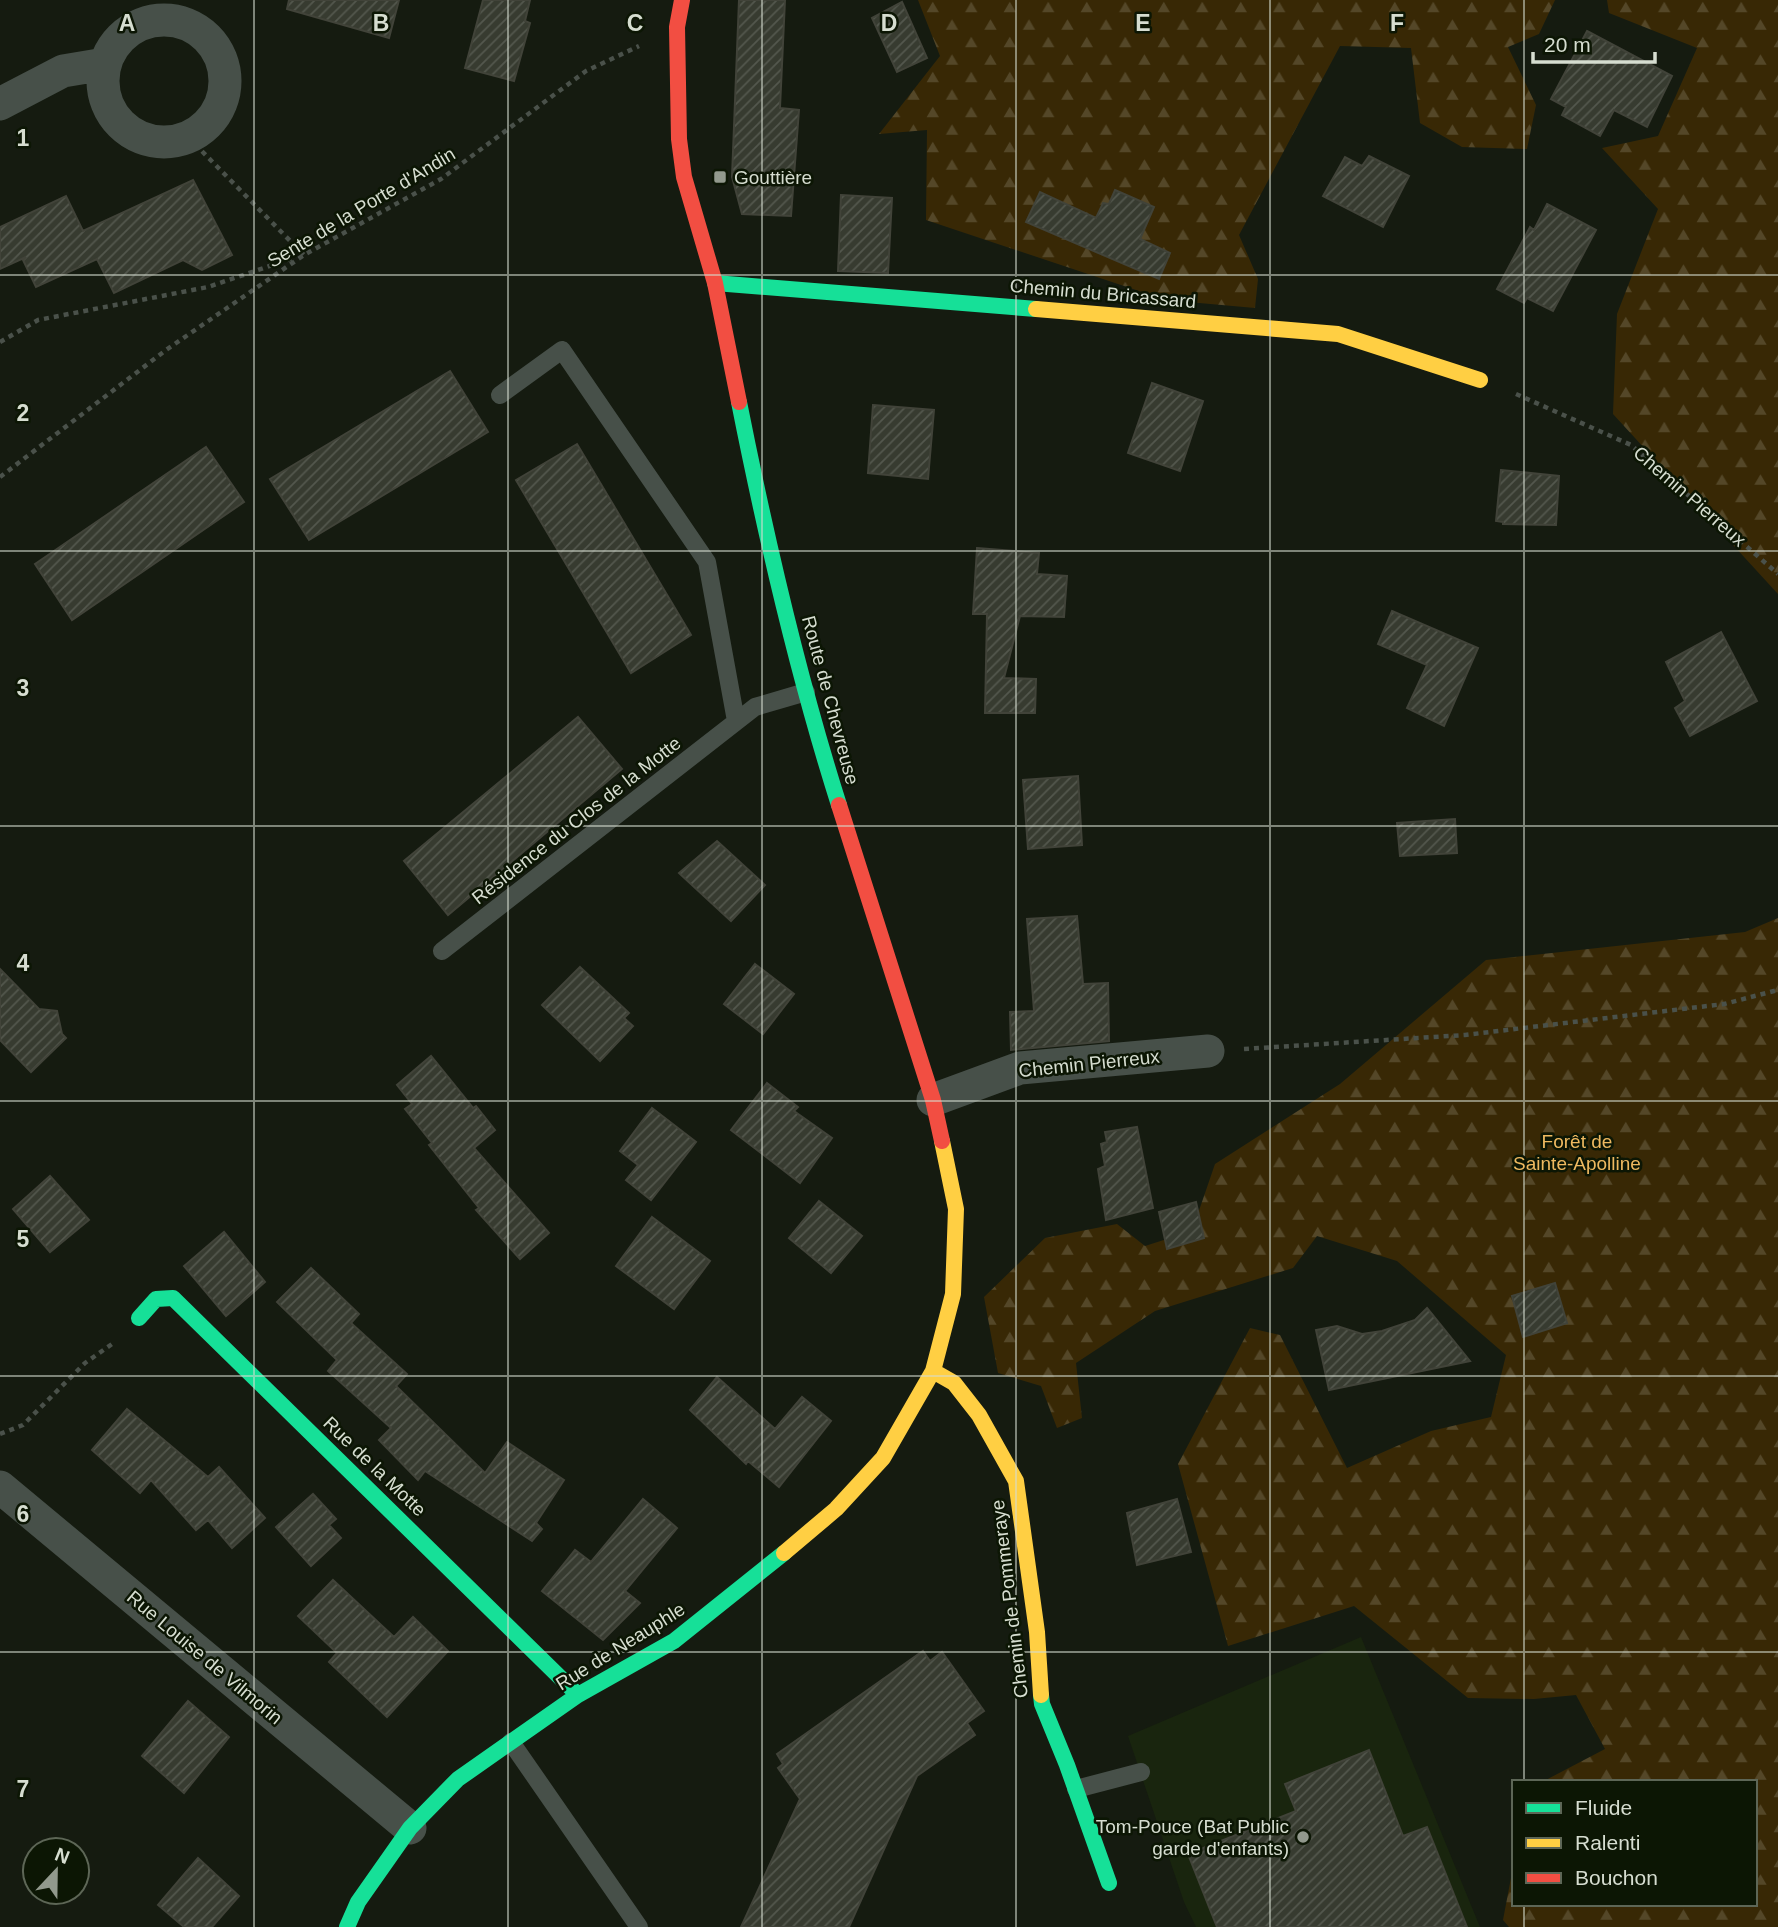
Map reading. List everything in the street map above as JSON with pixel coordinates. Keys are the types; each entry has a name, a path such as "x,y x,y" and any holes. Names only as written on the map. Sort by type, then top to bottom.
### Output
{"street":[{"name":"Route de Chevreuse","path":"682,0 677,27 679,144 684,177 715,283 759,503 820,746 933,1100 956,1209 953,1294 933,1371 917,1399"},
{"path":"167,19 177,21 204,34 218,51 224,70 225,90 218,110 206,126 188,137 169,142 149,141 131,133 116,120 106,103 102,83 105,64 113,45 128,31 146,22 167,19"},
{"path":"0,104 63,71 105,64"},
{"name":"Chemin du Bricassard","path":"715,283 1338,334 1480,380"},
{"name":"Chemin Pierreux","path":"933,1100 1020,1068 1208,1051"},
{"name":"Rue de la Motte","path":"139,1318 156,1299 173,1298 578,1695"},
{"name":"Chemin de Pommeraye","path":"933,1371 954,1383 979,1415 1016,1481 1037,1632 1042,1704 1110,1883"},
{"name":"Rue de Neauphle","path":"347,1927 358,1902 410,1828 458,1779 578,1695 674,1641 724,1603 836,1509 883,1458 917,1399"},
{"name":"Rue Louise de Vilmorin","path":"0,1488 410,1828"}],"lane":[{"path":"500,395 562,350 707,562 737,722"},
{"name":"Résidence du Clos de la Motte","path":"442,951 755,707 806,692"},
{"path":"510,1742 639,1927"},
{"path":"1076,1789 1141,1772"}],"path":[{"name":"Sente de la Porte d'Andin","path":"0,477 166,350 304,254 441,179 586,71 677,27"},
{"path":"0,342 38,320 208,287 304,254 188,137"},
{"name":"Chemin Pierreux","path":"1480,380 1631,445 1778,573"},
{"path":"1208,1051 1465,1035 1724,1004 1778,990"},
{"path":"0,1434 23,1425 85,1363 125,1336 139,1318"}],"shaded area":[{"name":"Tom-Pouce (Bat Public garde d'enfants)","path":"1361,1637 1480,1927 1196,1927 1184,1902 1128,1736"}],"green space":[{"path":"918,0 1555,0 1539,34 1508,47 1536,105 1527,149 1462,147 1420,123 1411,48 1340,46 1239,235 1258,279 1255,308 1166,300 926,220 927,130 879,134 940,56"},
{"path":"1607,0 1778,0 1778,594 1613,414 1617,314 1658,209 1602,148 1658,136 1697,48 1609,13"},
{"name":"Forêt de Sainte-Apolline","path":"1778,918 1778,1927 1509,1927 1503,1920 1512,1873 1512,1906 1757,1906 1757,1780 1546,1780 1605,1749 1576,1695 1534,1699 1468,1698 1354,1606 1228,1646 1178,1464 1250,1328 1280,1335 1347,1468 1431,1431 1491,1417 1506,1355 1397,1261 1317,1236 1293,1268 1155,1311 1076,1363 1082,1418 1057,1428 1041,1386 998,1373 984,1297 1045,1238 1117,1224 1145,1246 1192,1231 1215,1164 1340,1084 1486,960 1745,932"}],"building":[{"path":"289,0 399,0 389,38 287,9"},
{"path":"483,0 530,0 525,21 530,23 514,81 465,68"},
{"path":"739,0 785,0 780,108 799,110 791,216 742,214 732,177"},
{"path":"902,2 927,58 897,72 872,18"},
{"path":"1587,31 1672,76 1647,127 1614,110 1600,136 1562,115 1566,107 1551,99"},
{"path":"1369,156 1409,176 1383,227 1323,196 1345,157 1362,166"},
{"path":"193,180 232,255 202,270 183,260 114,293 97,259 36,287 23,260 26,257 0,269 0,227 66,196 83,231"},
{"path":"1115,190 1154,207 1140,239 1170,253 1159,279 1026,222 1040,192 1096,218 1103,203 1109,204"},
{"path":"841,195 892,198 888,273 838,271"},
{"path":"1547,204 1596,230 1553,311 1527,298 1524,303 1497,289 1530,227 1534,230"},
{"path":"450,371 488,432 309,540 270,479"},
{"path":"1152,383 1203,401 1180,471 1128,453"},
{"path":"873,405 934,410 928,479 868,473"},
{"path":"577,444 691,635 631,673 516,480"},
{"path":"206,447 244,502 72,620 35,564"},
{"path":"1501,470 1559,476 1556,525 1503,524 1496,521"},
{"path":"977,548 1039,553 1037,574 1067,576 1064,617 1020,616 1004,678 1036,679 1035,713 985,713 987,614 973,614"},
{"path":"1392,611 1478,648 1444,726 1407,708 1427,665 1378,644"},
{"path":"1721,632 1757,701 1690,736 1675,708 1685,701 1666,662"},
{"path":"578,717 622,769 448,915 404,861"},
{"path":"1078,776 1082,845 1028,849 1023,780"},
{"path":"1455,819 1457,853 1400,856 1397,823"},
{"path":"717,841 765,885 731,921 679,873"},
{"path":"1077,916 1083,984 1108,983 1109,1041 1011,1050 1010,1012 1034,1011 1027,919"},
{"path":"755,964 794,994 763,1034 724,1004"},
{"path":"580,967 629,1013 624,1018 633,1026 600,1061 542,1005"},
{"path":"0,969 39,1009 57,1011 62,1034 66,1038 31,1072 0,1040"},
{"path":"431,1056 473,1108 476,1106 495,1130 474,1148 549,1233 520,1259 476,1210 479,1208 429,1145 432,1143 405,1109 412,1104 397,1085"},
{"path":"767,1083 798,1107 794,1111 832,1138 800,1183 731,1130"},
{"path":"652,1108 696,1142 651,1200 626,1180 638,1165 620,1151"},
{"path":"1137,1127 1153,1208 1106,1220 1098,1169 1105,1166 1101,1144 1107,1142 1105,1132"},
{"path":"50,1176 89,1220 50,1252 13,1209"},
{"path":"819,1201 862,1236 831,1273 789,1238"},
{"path":"1196,1202 1204,1238 1167,1249 1159,1212"},
{"path":"652,1217 710,1261 674,1309 616,1266"},
{"path":"224,1232 265,1282 226,1316 184,1266"},
{"path":"311,1268 359,1314 351,1323 407,1374 396,1386 485,1473 507,1442 564,1480 536,1523 542,1529 532,1541 425,1471 418,1480 379,1440 391,1428 328,1371 337,1360 277,1302"},
{"path":"1555,1283 1567,1323 1523,1337 1512,1296"},
{"path":"1427,1308 1470,1361 1329,1390 1316,1330 1337,1326 1362,1334 1382,1331 1415,1320"},
{"path":"717,1377 775,1429 802,1397 831,1421 779,1487 748,1461 746,1464 690,1410"},
{"path":"127,1409 208,1477 219,1467 265,1518 232,1548 208,1520 196,1530 151,1480 140,1493 92,1450"},
{"path":"313,1494 336,1519 329,1525 341,1538 311,1566 276,1527"},
{"path":"643,1499 677,1528 625,1591 640,1603 603,1640 542,1591 575,1550 591,1562"},
{"path":"1177,1499 1191,1552 1137,1565 1127,1513"},
{"path":"333,1580 394,1637 413,1617 448,1651 387,1717 329,1662 337,1653 298,1616"},
{"path":"923,1651 930,1661 942,1652 984,1711 967,1723 975,1735 917,1776 849,1927 741,1927 800,1799 778,1768 783,1764 777,1754"},
{"path":"188,1701 229,1737 184,1793 142,1756"},
{"path":"1369,1750 1403,1836 1427,1827 1467,1927 1217,1927 1188,1854 1296,1811 1285,1784"},
{"path":"198,1858 239,1896 212,1927 184,1927 158,1905"}],"traffic: fast":[{"path":"715,283 1036,309"},
{"path":"739,402 783,605 839,805"},
{"path":"139,1318 156,1299 173,1298 578,1695"},
{"path":"347,1927 358,1902 410,1828 458,1779 578,1695 674,1641 784,1553"},
{"path":"1041,1695 1042,1704 1109,1883"}],"traffic: slow":[{"path":"1036,309 1338,334 1480,380"},
{"path":"784,1553 836,1509 883,1458 933,1371 953,1294 956,1209 942,1141"},
{"path":"933,1371 954,1383 979,1415 1016,1481 1037,1632 1041,1695"}],"traffic: jam":[{"path":"682,0 677,27 679,139 684,177 715,283 739,402"},
{"path":"839,805 933,1100 942,1141"}],"place":[{"name":"Gouttière","path":"720,177"},
{"name":"Tom-Pouce (Bat Public garde d'enfants)","path":"1303,1837"}]}
